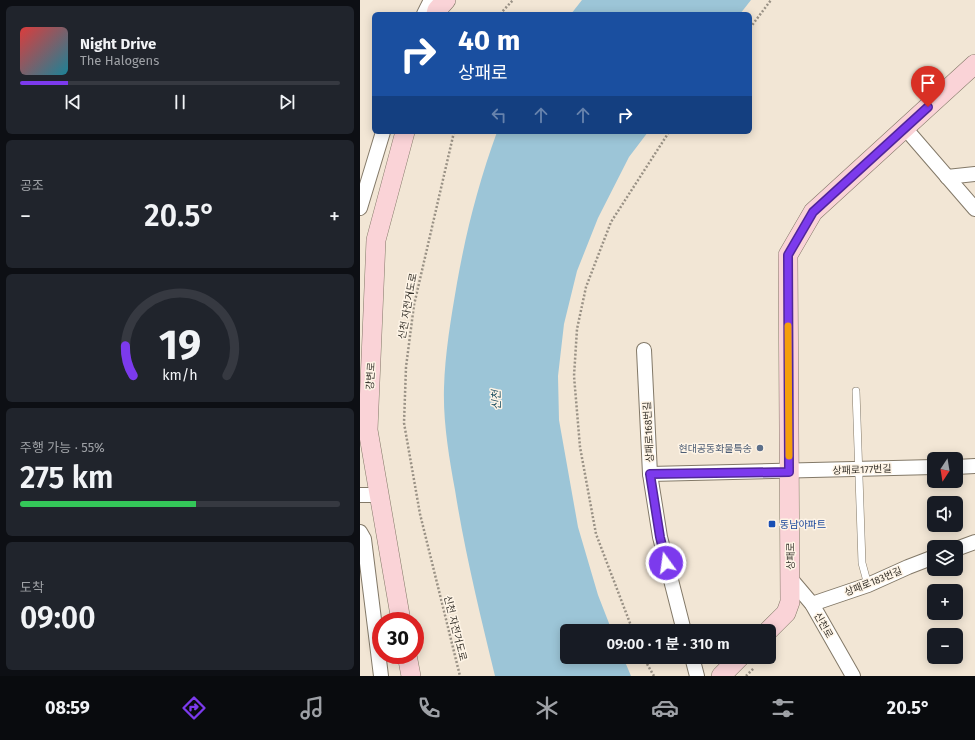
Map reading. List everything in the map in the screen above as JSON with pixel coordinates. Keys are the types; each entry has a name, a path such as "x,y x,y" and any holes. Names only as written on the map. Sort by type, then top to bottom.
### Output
{"main road":[{"path":"436,12 446,0"},
{"name":"상패로","path":"775,624 786,613 790,602 788,255 813,212 975,64"},
{"name":"강변로","path":"399,612 368,430 376,240 404,134"},
{"path":"409,664 411,676"},
{"path":"720,676 745,664"}],"street":[{"path":"425,12 432,0"},
{"path":"905,128 975,209"},
{"path":"360,208 382,134"},
{"path":"947,177 975,174"},
{"name":"상패로168번길","path":"644,350 650,474 660,537 682,624"},
{"path":"963,467 975,466"},
{"name":"상패로177번길","path":"789,472 927,467"},
{"path":"650,474 789,472"},
{"path":"360,495 379,495"},
{"path":"360,532 364,539 381,676"},
{"path":"963,546 975,542"},
{"name":"상패로183번길","path":"812,604 868,585 908,566 927,559"},
{"name":"신천로","path":"790,578 812,604 853,676"},
{"path":"694,664 697,676"}],"lane":[{"path":"856,390 862,563 868,585"}],"path":[{"path":"502,12 513,0"},
{"path":"752,25 771,0"},
{"name":"신천 자전거도로","path":"454,134 414,304 406,367 404,423 420,514 460,676"},
{"path":"630,624 596,534 580,447 574,376 577,329 586,287 611,222 668,134"},
{"path":"647,664 654,676"},
{"path":"746,676 747,664"}],"water":[{"path":"582,0 751,0 742,12 573,12"},
{"name":"신천","path":"496,134 646,134 629,157 598,218 577,271 564,324 558,376 559,420 578,527 598,595 609,624 560,624 560,664 626,664 631,676 495,676 463,537 444,414 447,349 453,309 469,226"}],"slow traffic":[{"path":"788,326 789,456"}],"place":[{"name":"현대공동화물특송","path":"760,448"},
{"name":"동남아파트","path":"772,524"}],"route":[{"path":"666,563 660,537 650,474 789,472 788,255 813,212 928,107"}]}
